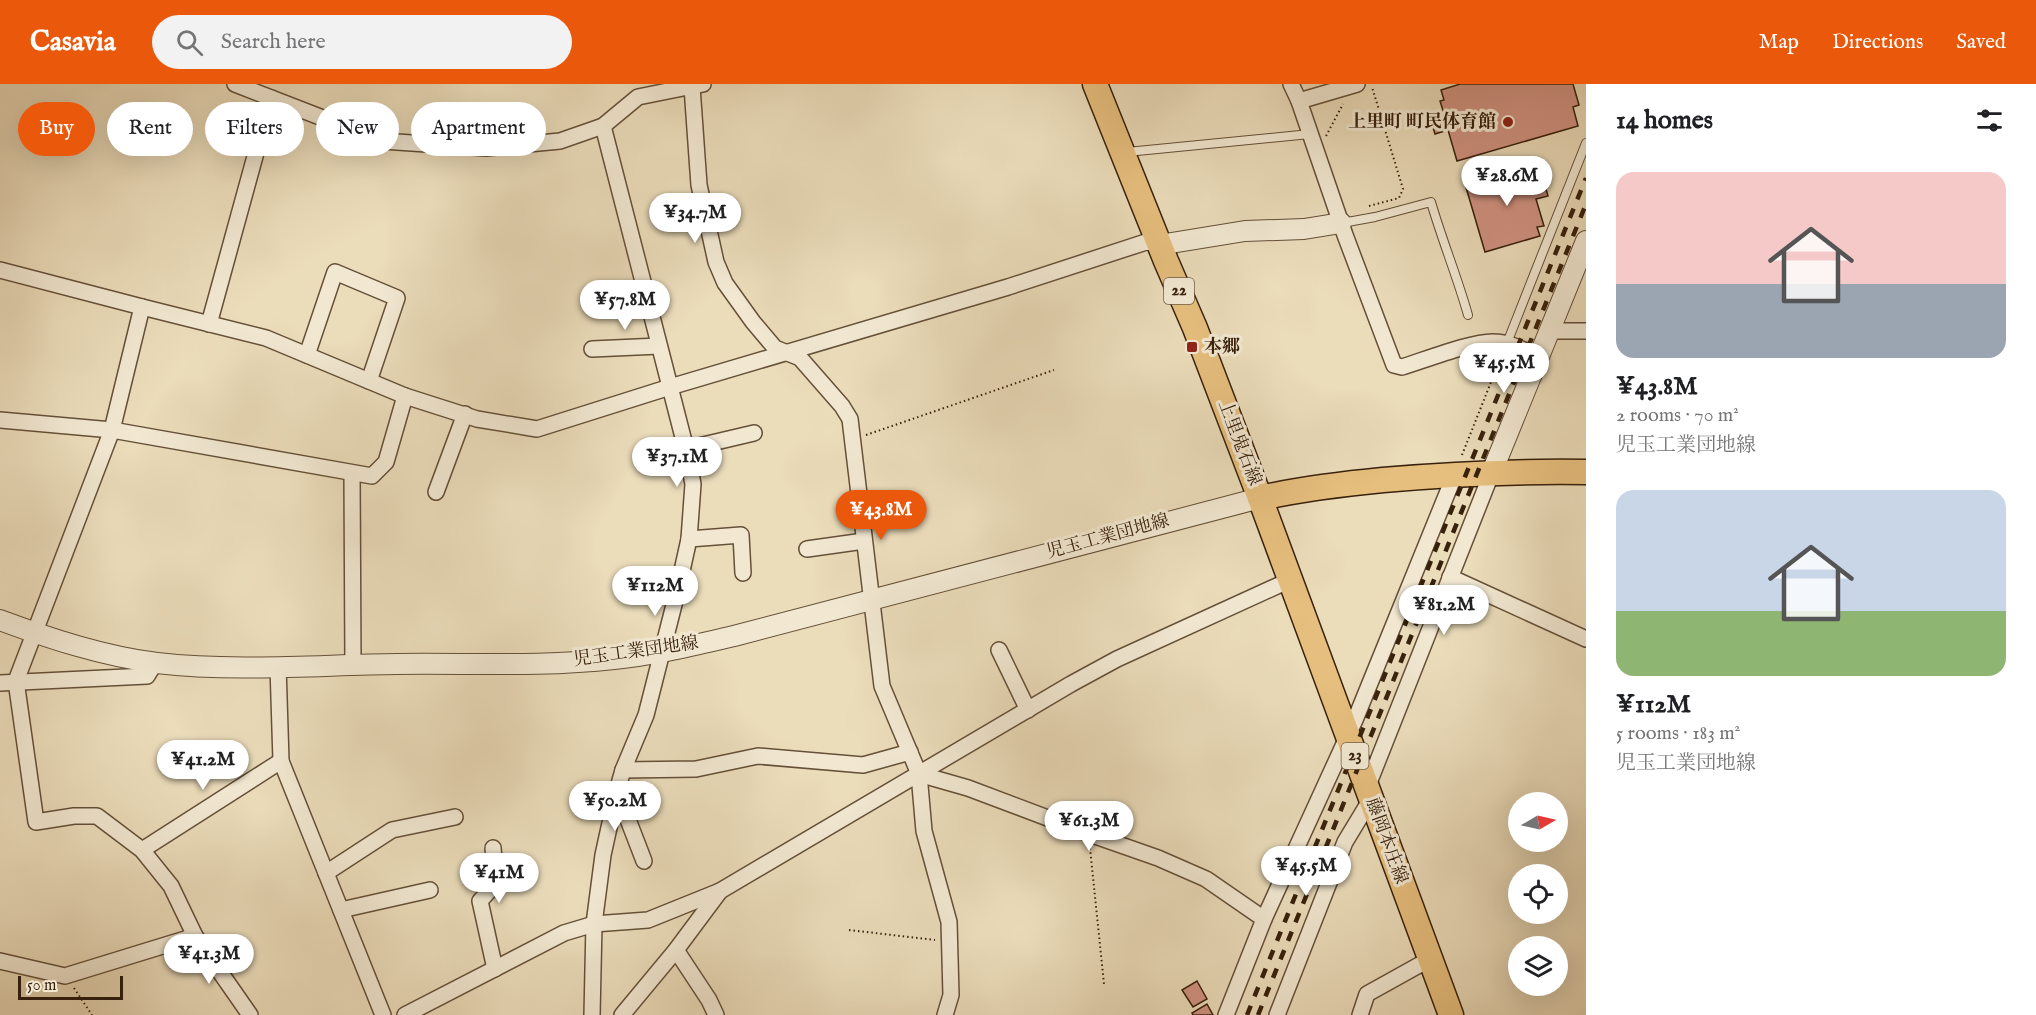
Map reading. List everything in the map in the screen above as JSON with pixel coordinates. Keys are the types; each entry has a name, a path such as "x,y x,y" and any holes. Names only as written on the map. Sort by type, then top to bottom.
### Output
{"main road":[{"name":"上里鬼石線","path":"1095,84 1159,245 1195,328 1260,498 1285,492 1455,474 1586,472"},
{"name":"藤岡本庄線","path":"1260,498 1450,1015"}],"street":[{"path":"235,84 382,141 486,148 560,141 603,126 635,88 697,86 699,185 716,262 725,283 775,348 800,358 842,406 850,419 882,686 919,774 924,831 949,922 951,995 945,1015"},
{"path":"1291,84 1317,137 1341,223 1394,365 1402,367 1493,341 1507,343 1539,357"},
{"path":"1299,100 1365,85"},
{"path":"208,324 272,98"},
{"path":"592,1015 594,924 603,855 623,770 646,715 663,652 689,539 693,484 603,126"},
{"path":"0,270 266,338 405,396 465,414 537,429 670,387 1018,284 1147,242 1159,245 1245,231 1304,229 1341,223"},
{"path":"1277,1015 1345,842 1369,793 1450,577 1586,241"},
{"path":"307,355 335,272 397,298 369,381"},
{"path":"142,307 112,430 16,681 36,822 74,816 97,816 142,849 171,886 195,936 250,1015"},
{"path":"1550,331 1586,331"},
{"path":"592,349 659,346"},
{"path":"0,420 112,430 372,477 386,462 405,396"},
{"path":"436,492 465,414"},
{"path":"686,449 754,433"},
{"path":"352,473 353,665"},
{"path":"1226,1015 1264,919 1355,720 1455,474"},
{"name":"児玉工業団地線","path":"0,620 88,649 155,663 185,666 567,663 615,659 663,652 734,636 1260,498"},
{"path":"689,539 741,535 742,573"},
{"path":"807,549 864,541"},
{"path":"1450,577 1586,639"},
{"path":"405,1015 564,933 594,924 648,920 720,891 1117,659 1290,580"},
{"path":"999,650 1028,710"},
{"path":"0,683 147,676 155,663"},
{"path":"278,666 281,760 383,1015"},
{"path":"623,770 696,769 758,756 863,765 910,752"},
{"path":"142,849 281,760"},
{"path":"919,774 968,788 1158,858 1206,879 1264,919"},
{"path":"617,791 644,861"},
{"path":"326,873 392,830 455,817"},
{"path":"493,848 496,883 480,901 495,969"},
{"path":"341,910 430,890"},
{"path":"622,1015 676,950 720,891"},
{"path":"0,961 65,976 195,936"},
{"path":"676,950 709,1000 716,1015"},
{"path":"1360,1015 1367,994 1430,959"}],"lane":[{"path":"1122,153 1317,137"},
{"path":"1507,343 1586,143"},
{"path":"1341,223 1375,217 1431,202 1468,315"}],"path":[{"path":"1365,85 1403,189 1399,198 1369,206"},
{"path":"1317,137 1344,103"},
{"path":"1455,474 1507,343"},
{"path":"852,440 1054,370"},
{"path":"1089,834 1104,984"},
{"path":"849,930 950,942"},
{"path":"65,976 92,1015"}],"building":[{"name":"上里町 町民体育館","path":"1460,84 1573,84 1579,105 1573,107 1578,126 1457,161 1448,130 1435,134 1432,124 1446,120 1440,101 1444,100 1441,90"},
{"path":"1528,166 1532,178 1542,175 1548,196 1536,199 1544,226 1537,227 1540,236 1485,252 1465,184"},
{"path":"1197,981 1207,999 1193,1007 1182,990"},
{"path":"1207,1004 1213,1015 1193,1015 1192,1013"}],"railway":[{"path":"1247,1015 1586,178"},
{"path":"1258,1015 1586,204"}],"place":[{"name":"上里町 町民体育館","path":"1508,122"},
{"name":"本郷","path":"1192,347"}]}
